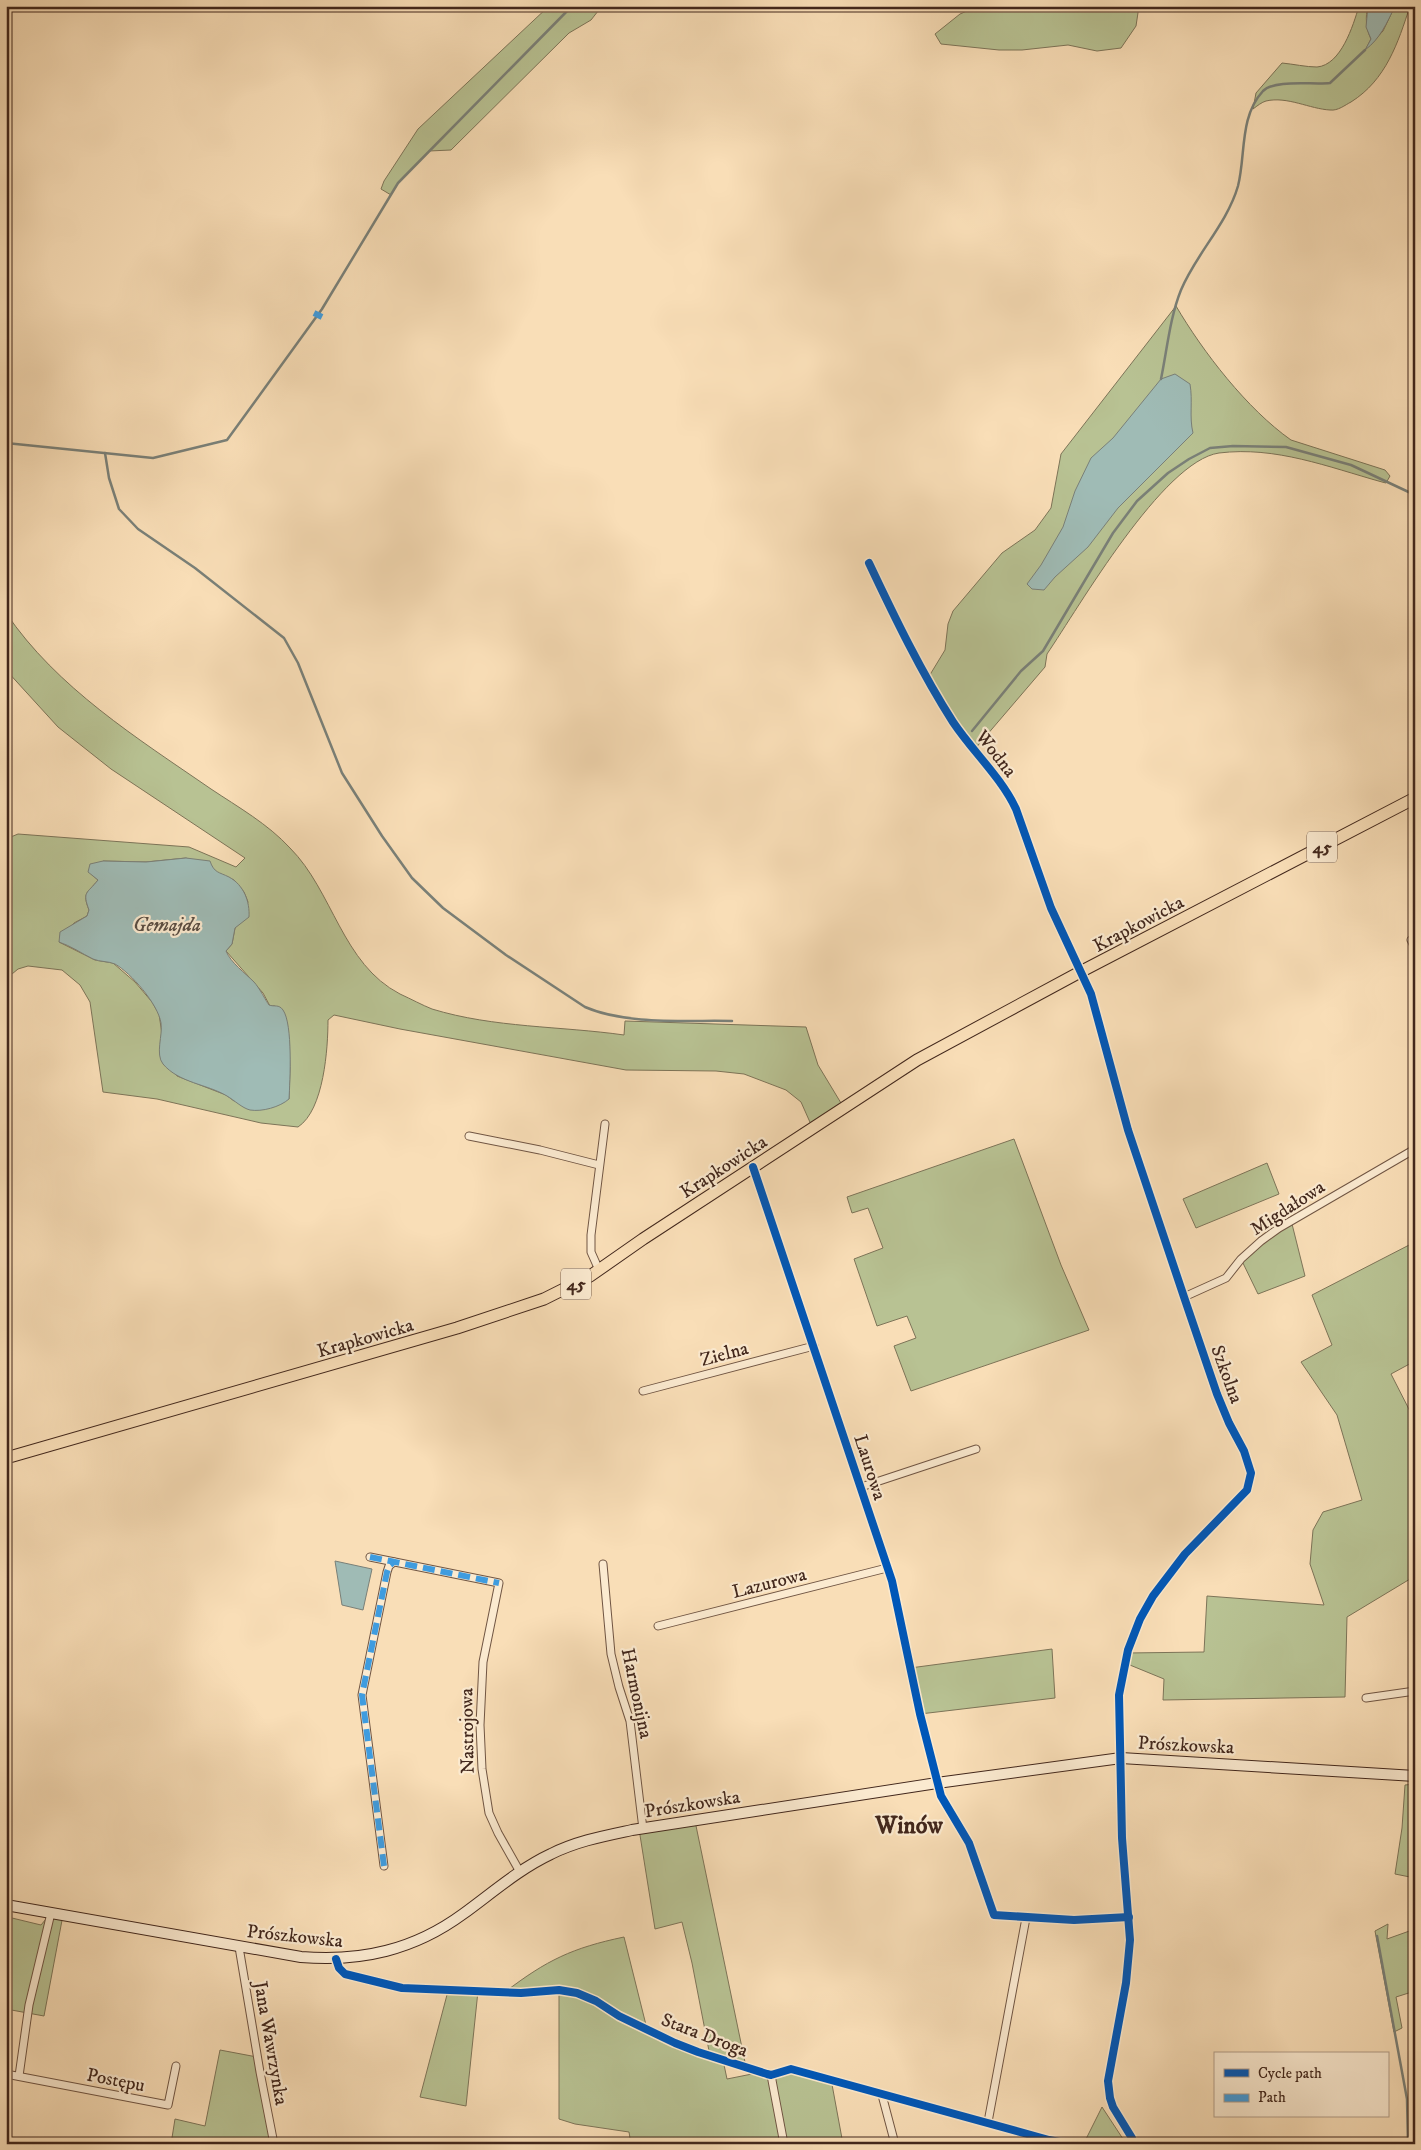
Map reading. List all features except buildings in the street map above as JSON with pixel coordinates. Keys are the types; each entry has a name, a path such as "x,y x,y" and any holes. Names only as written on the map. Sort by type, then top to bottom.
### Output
{"main road":[{"name":"Krapkowicka","path":"6,1458 457,1328 544,1299 564,1290 600,1270 917,1060 1415,798"},
{"name":"Prószkowska","path":"6,1905 239,1947 301,1957 336,1959 384,1952 420,1940 462,1915 520,1872 551,1854 568,1846 593,1839 643,1829 937,1783 1121,1758 1415,1776"}],"street":[{"name":"Wodna","path":"869,562 922,669 953,721 1009,795 1016,809 1051,908 1082,972"},
{"path":"1411,940 1415,948"},
{"name":"Szkolna","path":"1082,972 1091,994 1128,1130 1217,1394 1249,1463 1251,1479 1246,1490 1235,1504 1185,1554 1153,1596 1140,1619 1128,1650 1119,1695 1121,1758"},
{"path":"600,1270 591,1252 599,1165 605,1124"},
{"path":"469,1136 540,1150 599,1165"},
{"name":"Migdałowa","path":"1184,1296 1226,1278 1241,1259 1279,1228 1415,1149"},
{"name":"Laurowa","path":"753,1168 888,1568 942,1799 969,1843 994,1915 1026,1918"},
{"name":"Zielna","path":"642,1391 814,1346"},
{"name":"Laurowa","path":"861,1487 976,1449"},
{"path":"370,1558 394,1562"},
{"path":"384,1866 362,1695 387,1572 389,1566 394,1562"},
{"name":"Nastrojowa","path":"394,1562 499,1583 483,1662 480,1724 482,1768 489,1813 520,1872"},
{"name":"Harmonijna","path":"603,1564 611,1654 618,1687 630,1721 643,1829"},
{"name":"Lazurowa","path":"658,1626 888,1568"},
{"path":"1366,1698 1415,1691"},
{"path":"1121,1758 1122,1838 1129,1918 1128,1968 1108,2080 1113,2107 1132,2138 1133,2144"},
{"path":"19,2076 29,2005 51,1913"},
{"path":"988,2122 1026,1918 1074,1920 1129,1918"},
{"name":"Jana Wawrzynka","path":"239,1947 274,2144"},
{"name":"Stara Droga","path":"336,1959 339,1968 345,1974 402,1988 513,1993 559,1990 577,1993 596,2001 620,2016 675,2043 771,2075 791,2069 988,2122 1049,2142 1070,2144"},
{"name":"Postępu","path":"6,2074 168,2105 176,2066"},
{"path":"771,2075 784,2144"},
{"path":"882,2094 895,2144"}],"green space":[{"path":"549,6 602,6 591,20 569,33 451,150 429,151 398,183 391,195 381,189 384,181 418,129"},
{"path":"1139,6 1136,26 1121,48 1097,51 1068,45 1022,50 999,50 941,44 935,34 960,14 974,8"},
{"path":"1359,6 1368,6 1366,23 1371,39 1366,49 1383,31 1395,6 1410,6 1401,34 1389,60 1382,72 1363,93 1339,109 1333,110 1282,100 1264,102 1253,109 1256,93 1282,63 1317,67 1325,65 1333,59 1345,43"},
{"path":"1176,306 1199,342 1227,379 1258,412 1291,440 1385,470 1390,476 1386,483 1302,459 1261,452 1219,453 1197,462 1173,481 1148,508 1101,572 1047,654 1045,667 974,750 928,678 945,650 948,624 953,611 1002,553 1035,530 1051,508 1061,454"},
{"path":"6,613 26,640 49,665 100,710 155,751 252,816 281,839 305,865 339,926 364,965 380,981 400,994 432,1009 479,1020 624,1035 625,1021 806,1027 818,1065 844,1108 813,1129 801,1102 786,1090 744,1074 716,1071 626,1070 400,1029 334,1015 328,1020 327,1046 319,1093 307,1119 298,1127 261,1123 157,1099 103,1092 90,1002 80,985 62,970 28,966 18,969 6,979 6,839 18,834 189,847 236,867 245,858 111,769 58,727 6,670","holes":["186,858 212,868 215,872 234,880 244,892 248,902 239,924 235,928 232,944 226,951 263,993 270,1006 275,1006 289,1044 289,1099 234,1101 226,1095 177,1076 160,1050 162,1034 159,1014 152,1002 135,982 113,963 95,960 59,942 74,923 87,916 89,910 86,896 98,880 91,874 103,861 146,862"]},
{"path":"1014,1139 1061,1265 1089,1330 911,1391 894,1346 916,1338 907,1316 877,1326 854,1259 883,1248 868,1208 852,1213 847,1197"},
{"path":"1267,1163 1279,1194 1196,1228 1183,1199"},
{"path":"1291,1220 1305,1276 1258,1294 1241,1259"},
{"path":"1415,1242 1415,1361 1391,1374 1415,1421 1415,1576 1347,1617 1345,1697 1163,1700 1164,1679 1125,1663 1127,1653 1204,1652 1207,1596 1324,1605 1310,1564 1313,1530 1323,1512 1362,1500 1337,1415 1301,1362 1332,1345 1312,1295"},
{"path":"1052,1649 1055,1698 920,1714 910,1668"},
{"path":"1415,1784 1415,1878 1395,1874 1402,1828 1405,1785"},
{"path":"695,1821 746,2067 723,2060 727,2079 762,2072 772,2075 791,2069 831,2079 843,2144 784,2144 783,2142 770,2144 631,2144 629,2132 575,2124 559,2119 559,1991 505,1992 547,1963 575,1951 624,1937 647,2029 710,2056 682,1922 655,1929 639,1829"},
{"path":"51,1913 63,1915 44,2016 6,2009 6,1957 12,1918 41,1925"},
{"path":"1388,1924 1387,1939 1415,1929 1415,1991 1396,1997 1402,2028 1394,2032 1375,1931"},
{"path":"448,1991 478,1991 466,2106 420,2097"},
{"path":"220,2050 257,2057 274,2144 171,2144 175,2119 205,2126"},
{"path":"1102,2107 1125,2142 1124,2144 1085,2141"}],"water":[{"path":"1368,6 1395,6 1379,36 1365,50 1371,39 1366,27"},
{"path":"1175,374 1190,384 1193,433 1118,508 1088,547 1055,577 1044,590 1032,589 1027,584 1041,565 1063,527 1075,491 1091,458 1113,438 1161,379"},
{"name":"Gemajda","path":"186,858 210,861 215,870 234,880 245,894 249,917 235,928 232,944 226,951 235,964 256,984 269,1005 280,1007 286,1017 290,1040 289,1099 276,1107 265,1110 247,1109 227,1096 185,1079 170,1070 163,1064 159,1050 161,1023 159,1015 143,990 129,974 115,964 98,961 59,942 60,932 87,916 89,910 86,896 98,880 88,872 90,864 103,861 146,862"},
{"path":"335,1561 372,1569 363,1610 342,1605"}],"waterway":[{"path":"6,443 153,458 227,440 322,309 398,183 572,6"},
{"path":"1161,379 1171,322 1177,300 1187,277 1227,213 1238,186 1244,137 1250,112 1255,101 1263,91 1276,85 1330,83 1365,50"},
{"path":"972,731 1021,671 1043,651 1113,533 1137,501 1168,473 1189,459 1210,448 1233,446 1286,447 1351,465 1415,495"},
{"path":"105,453 109,478 119,509 138,529 195,568 284,638 298,663 342,773 382,836 412,878 443,908 506,955 585,1007 601,1013 638,1019 732,1021"},
{"path":"1377,1936 1407,2099 1408,2144"}],"marked path":[{"path":"314,313 322,317"},
{"path":"370,1557 499,1583"},
{"path":"384,1866 362,1695 387,1572 389,1566 394,1562"}],"cycle path":[{"path":"869,563 908,644 941,703 961,733 1003,786 1016,809 1051,908 1091,994 1128,1130 1217,1394 1229,1423 1244,1451 1251,1473 1247,1490 1185,1554 1153,1596 1140,1619 1128,1650 1119,1695 1122,1838 1130,1940 1126,1983 1108,2081 1113,2107 1132,2138 1133,2144"},
{"path":"753,1167 892,1581 920,1714 941,1796 969,1843 994,1915 1074,1920 1129,1917"},
{"path":"336,1959 339,1968 345,1974 402,1988 521,1993 559,1990 577,1993 596,2001 619,2016 675,2043 767,2074 771,2075 791,2069 1049,2140 1070,2144"}],"district":[{"name":"Winów","path":"909,1825"}]}
